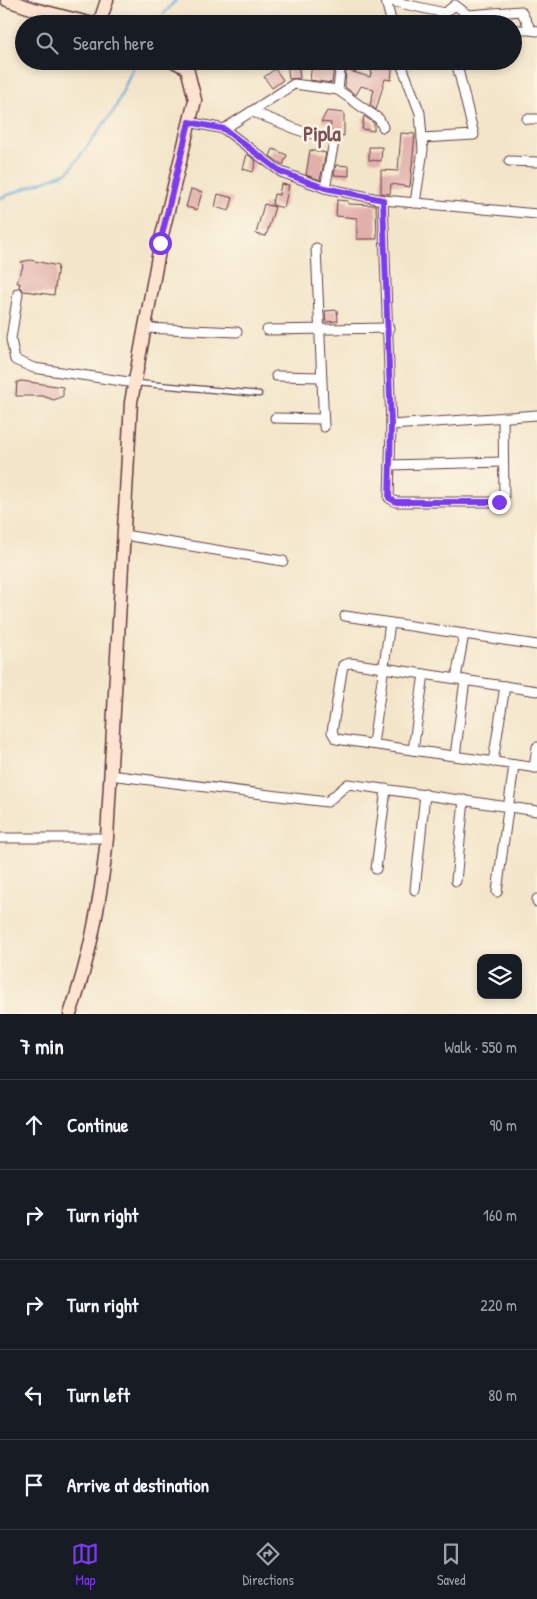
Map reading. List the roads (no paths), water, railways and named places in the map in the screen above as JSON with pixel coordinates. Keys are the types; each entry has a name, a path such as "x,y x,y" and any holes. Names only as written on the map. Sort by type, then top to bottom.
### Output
{"street":[{"path":"7,0 61,15"},
{"path":"102,15 107,0"},
{"path":"390,15 386,1 414,3 445,13 455,2 468,15 520,10 534,30"},
{"path":"70,1014 81,984 100,904 107,838 132,402 162,234 194,100 187,70"},
{"path":"338,90 341,70"},
{"path":"403,70 420,113 423,150 415,203"},
{"path":"422,138 474,134 458,70"},
{"path":"224,129 294,84 338,90 379,119 383,127"},
{"path":"253,112 301,131 331,138 334,142 325,188"},
{"path":"527,119 537,119"},
{"path":"189,122 224,129 281,172 325,188 383,200 537,214"},
{"path":"510,161 537,162"},
{"path":"383,200 391,425 389,498 396,502 499,502 504,498 503,417"},
{"path":"275,418 323,423 316,248"},
{"path":"18,292 11,339 15,360 34,368 135,383"},
{"path":"145,328 237,332"},
{"path":"267,330 389,328"},
{"path":"276,376 321,377"},
{"path":"391,425 537,415"},
{"path":"390,465 504,462"},
{"path":"124,535 283,561"},
{"path":"345,616 537,645"},
{"path":"373,744 390,623"},
{"path":"455,756 464,634"},
{"path":"537,690 350,663 343,665 332,732 336,739 536,768 537,746"},
{"path":"413,750 424,674"},
{"path":"493,762 505,686"},
{"path":"497,892 514,765"},
{"path":"110,775 327,802 348,784 537,811"},
{"path":"376,869 386,789"},
{"path":"415,890 425,794"},
{"path":"456,881 464,800"},
{"path":"0,838 107,838"}],"lane":[{"path":"135,383 260,394"}],"waterway":[{"path":"163,15 176,0"},
{"path":"0,198 68,172 115,109 132,70"}],"district":[{"name":"Pipla","path":"322,134"}]}
